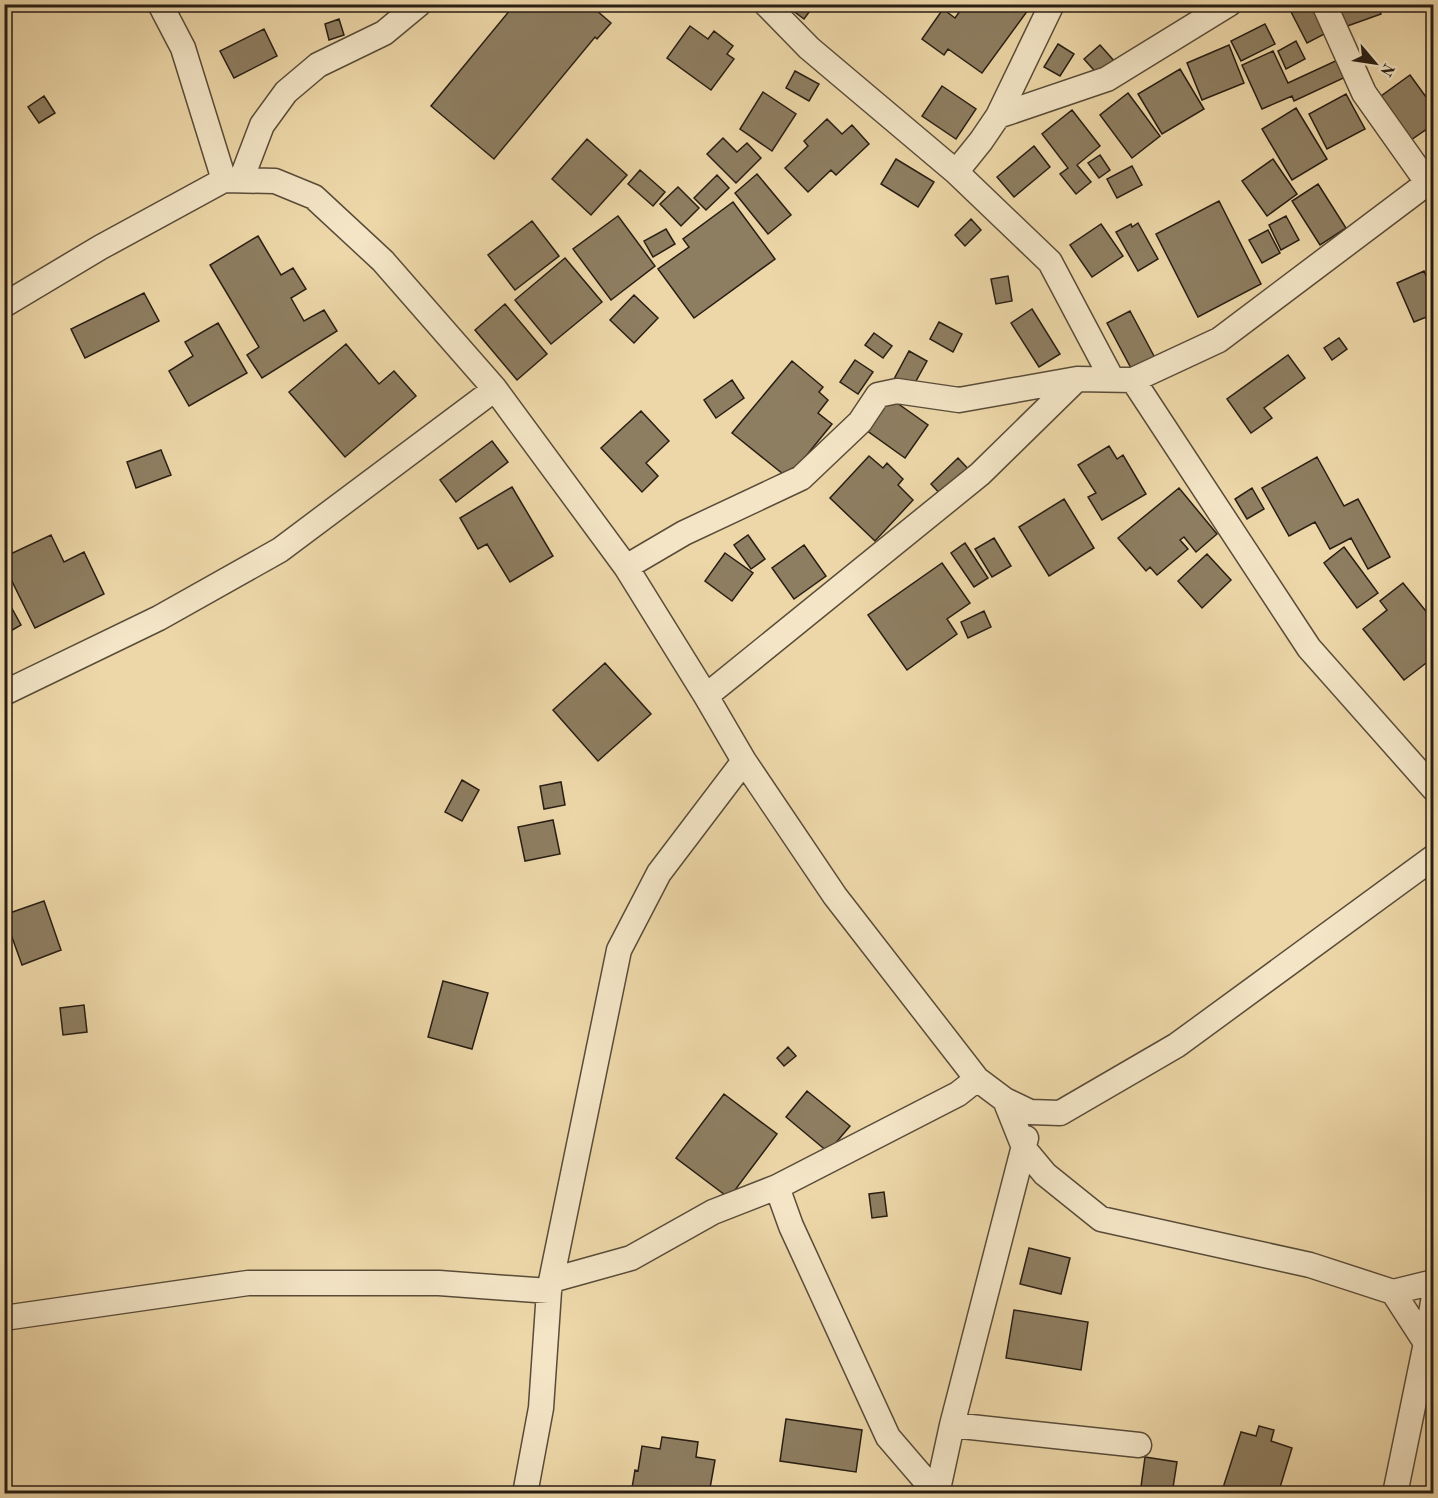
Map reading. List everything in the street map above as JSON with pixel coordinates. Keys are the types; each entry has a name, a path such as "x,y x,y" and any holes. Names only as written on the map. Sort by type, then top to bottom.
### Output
{"street":[{"path":"160,4 183,48 232,180"},
{"path":"232,180 261,125 286,92 318,65 384,33 419,4"},
{"path":"766,4 809,48 956,172 1050,262 1123,380 1309,648 1434,789"},
{"path":"956,172 998,116 1052,4"},
{"path":"998,116 1107,79 1229,4"},
{"path":"626,567 684,533 801,478 860,422 878,395 897,391 959,400 1077,379 1123,380 1219,340 1430,180 1364,93 1324,4"},
{"path":"4,305 101,247 232,180 275,181 314,197 382,261 495,390 626,567 744,761 835,896 977,1079 1005,1101 1030,1112 1060,1113 1177,1045 1434,857"},
{"path":"706,696 980,474 1077,379"},
{"path":"4,693 159,618 280,550 495,390"},
{"path":"525,1494 541,1408 551,1286 619,950 659,873 744,761"},
{"path":"4,1318 248,1283 439,1283 551,1286 631,1258 713,1212 777,1187 958,1094 977,1079"},
{"path":"1005,1101 1025,1150 1045,1174 1101,1219 1310,1265 1393,1292 1434,1282"},
{"path":"937,1494 952,1425 1025,1150 1030,1112"},
{"path":"777,1187 791,1226 888,1437 937,1494"},
{"path":"1393,1292 1426,1342"},
{"path":"1395,1494 1434,1296"},
{"path":"952,1425 1139,1444"}],"building":[{"path":"515,4 576,4 582,9 589,4 611,23 597,39 595,37 494,159 431,106"},
{"path":"784,4 815,4 804,19"},
{"path":"965,4 1031,6 982,73 948,49 944,55 922,39 943,9 955,18"},
{"path":"1287,4 1318,4 1332,30 1307,43"},
{"path":"1331,4 1378,4 1381,14 1339,29"},
{"path":"339,19 344,35 329,40 325,24"},
{"path":"1265,24 1275,44 1241,61 1231,41"},
{"path":"690,26 708,39 714,31 733,46 727,54 734,59 711,90 667,58"},
{"path":"264,29 277,56 234,78 220,51"},
{"path":"1296,41 1305,59 1286,69 1278,51"},
{"path":"1058,44 1074,54 1060,76 1044,67"},
{"path":"1100,45 1116,63 1101,78 1084,59"},
{"path":"1229,45 1244,83 1202,100 1187,63"},
{"path":"1273,51 1288,83 1342,58 1350,75 1294,101 1292,96 1262,109 1242,65"},
{"path":"1180,69 1204,109 1162,134 1138,94"},
{"path":"795,71 819,84 809,101 786,88"},
{"path":"1410,75 1434,108 1434,124 1408,142 1377,99"},
{"path":"942,86 976,109 956,139 922,116"},
{"path":"763,92 796,114 772,151 740,129"},
{"path":"1128,93 1160,136 1132,158 1100,115"},
{"path":"1346,94 1365,129 1327,149 1309,114"},
{"path":"44,96 55,113 39,123 28,107"},
{"path":"1296,108 1327,159 1292,180 1262,129"},
{"path":"1072,110 1100,146 1077,165 1091,182 1076,194 1060,174 1068,168 1042,134"},
{"path":"827,119 842,134 852,125 869,144 836,175 831,170 808,192 785,168 808,146 804,141"},
{"path":"723,138 737,152 747,143 761,158 736,183 707,154"},
{"path":"587,139 627,175 591,215 552,179"},
{"path":"1034,146 1050,167 1014,197 997,177"},
{"path":"1100,155 1110,170 1099,178 1088,163"},
{"path":"896,159 934,182 918,207 881,184"},
{"path":"1273,159 1297,194 1267,216 1242,181"},
{"path":"1132,166 1142,185 1117,198 1107,179"},
{"path":"640,170 665,192 653,206 628,184"},
{"path":"757,174 791,215 768,234 735,193"},
{"path":"717,175 729,188 706,210 694,198"},
{"path":"1318,184 1346,228 1320,245 1292,201"},
{"path":"678,187 699,208 681,226 660,204"},
{"path":"1219,201 1261,284 1198,317 1156,234"},
{"path":"733,202 775,259 694,318 658,269 689,247 683,239"},
{"path":"618,216 655,266 611,300 573,249"},
{"path":"1286,216 1299,240 1281,250 1269,225"},
{"path":"971,219 981,230 965,246 955,235"},
{"path":"532,221 559,256 515,290 488,255"},
{"path":"1138,223 1158,259 1138,271 1116,232"},
{"path":"1101,224 1123,256 1092,277 1070,245"},
{"path":"666,229 675,244 653,257 644,241"},
{"path":"1268,230 1280,253 1262,263 1249,240"},
{"path":"258,236 281,275 293,268 306,289 291,298 304,321 324,310 337,331 262,378 247,355 259,347 210,265"},
{"path":"565,258 602,302 551,344 515,300"},
{"path":"1424,271 1434,294 1434,314 1414,322 1397,283"},
{"path":"1008,276 1012,301 996,304 991,279"},
{"path":"144,293 159,321 85,358 71,329"},
{"path":"634,295 658,318 634,343 610,320"},
{"path":"505,304 547,354 517,380 475,330"},
{"path":"1032,309 1060,354 1039,367 1011,323"},
{"path":"1130,311 1155,358 1132,370 1107,323"},
{"path":"939,322 962,334 953,352 930,339"},
{"path":"218,323 247,373 189,406 169,371 193,356 185,342"},
{"path":"874,333 892,346 883,358 865,345"},
{"path":"1339,338 1347,349 1332,360 1324,348"},
{"path":"346,344 379,384 394,371 416,396 345,457 289,392"},
{"path":"909,351 927,361 911,390 893,381"},
{"path":"1288,355 1305,378 1264,408 1272,418 1251,433 1227,399"},
{"path":"855,360 873,372 858,394 840,382"},
{"path":"792,361 823,387 819,392 828,400 818,413 832,424 788,478 732,433"},
{"path":"732,380 744,398 716,418 704,400"},
{"path":"890,398 928,425 905,458 866,430"},
{"path":"641,411 669,441 646,463 658,476 642,492 601,448"},
{"path":"492,441 508,462 456,502 440,480"},
{"path":"1109,446 1117,459 1123,455 1146,494 1102,520 1088,497 1096,493 1078,465"},
{"path":"161,450 171,475 136,488 127,462"},
{"path":"869,456 883,468 887,463 903,479 898,485 913,500 875,541 830,498"},
{"path":"1317,457 1344,506 1358,499 1390,557 1368,569 1351,538 1330,549 1315,522 1289,536 1262,488"},
{"path":"958,458 973,474 946,500 931,484"},
{"path":"512,487 553,556 510,582 487,544 478,549 460,518"},
{"path":"1179,488 1217,534 1196,552 1184,537 1180,540 1188,549 1157,575 1150,567 1146,571 1118,538"},
{"path":"1252,488 1264,509 1247,519 1235,499"},
{"path":"1064,499 1094,548 1049,576 1019,527"},
{"path":"51,535 64,562 84,552 104,594 35,628 4,565 4,557"},
{"path":"748,535 765,559 751,569 734,545"},
{"path":"994,538 1011,566 992,577 975,549"},
{"path":"965,543 988,578 974,587 951,553"},
{"path":"804,545 826,576 794,599 772,568"},
{"path":"1344,547 1378,593 1357,608 1324,563"},
{"path":"725,553 753,573 732,601 705,581"},
{"path":"1207,554 1231,580 1202,608 1178,581"},
{"path":"942,563 970,603 947,619 957,634 907,670 868,615"},
{"path":"1403,583 1434,621 1434,657 1404,680 1363,629 1387,610 1380,601"},
{"path":"4,594 21,625 4,635"},
{"path":"984,611 991,627 968,638 961,622"},
{"path":"605,663 651,714 598,761 553,710"},
{"path":"462,780 479,790 462,821 445,812"},
{"path":"561,782 565,805 544,809 540,786"},
{"path":"553,820 560,854 525,861 518,827"},
{"path":"44,901 61,950 22,965 4,915"},
{"path":"443,981 488,993 472,1049 428,1037"},
{"path":"84,1005 87,1032 63,1035 60,1008"},
{"path":"788,1047 796,1056 784,1066 777,1058"},
{"path":"807,1091 850,1126 828,1152 786,1117"},
{"path":"724,1094 777,1134 729,1198 676,1158"},
{"path":"884,1192 887,1216 872,1218 869,1194"},
{"path":"1029,1248 1070,1258 1061,1294 1020,1284"},
{"path":"1014,1310 1088,1322 1081,1370 1006,1358"},
{"path":"786,1419 862,1430 856,1472 780,1461"},
{"path":"1259,1426 1274,1430 1271,1441 1292,1448 1278,1494 1221,1494 1241,1432 1256,1436"},
{"path":"662,1437 698,1442 696,1457 715,1460 709,1494 631,1494 642,1446 660,1449"},
{"path":"1145,1457 1177,1462 1172,1494 1140,1494"}]}
